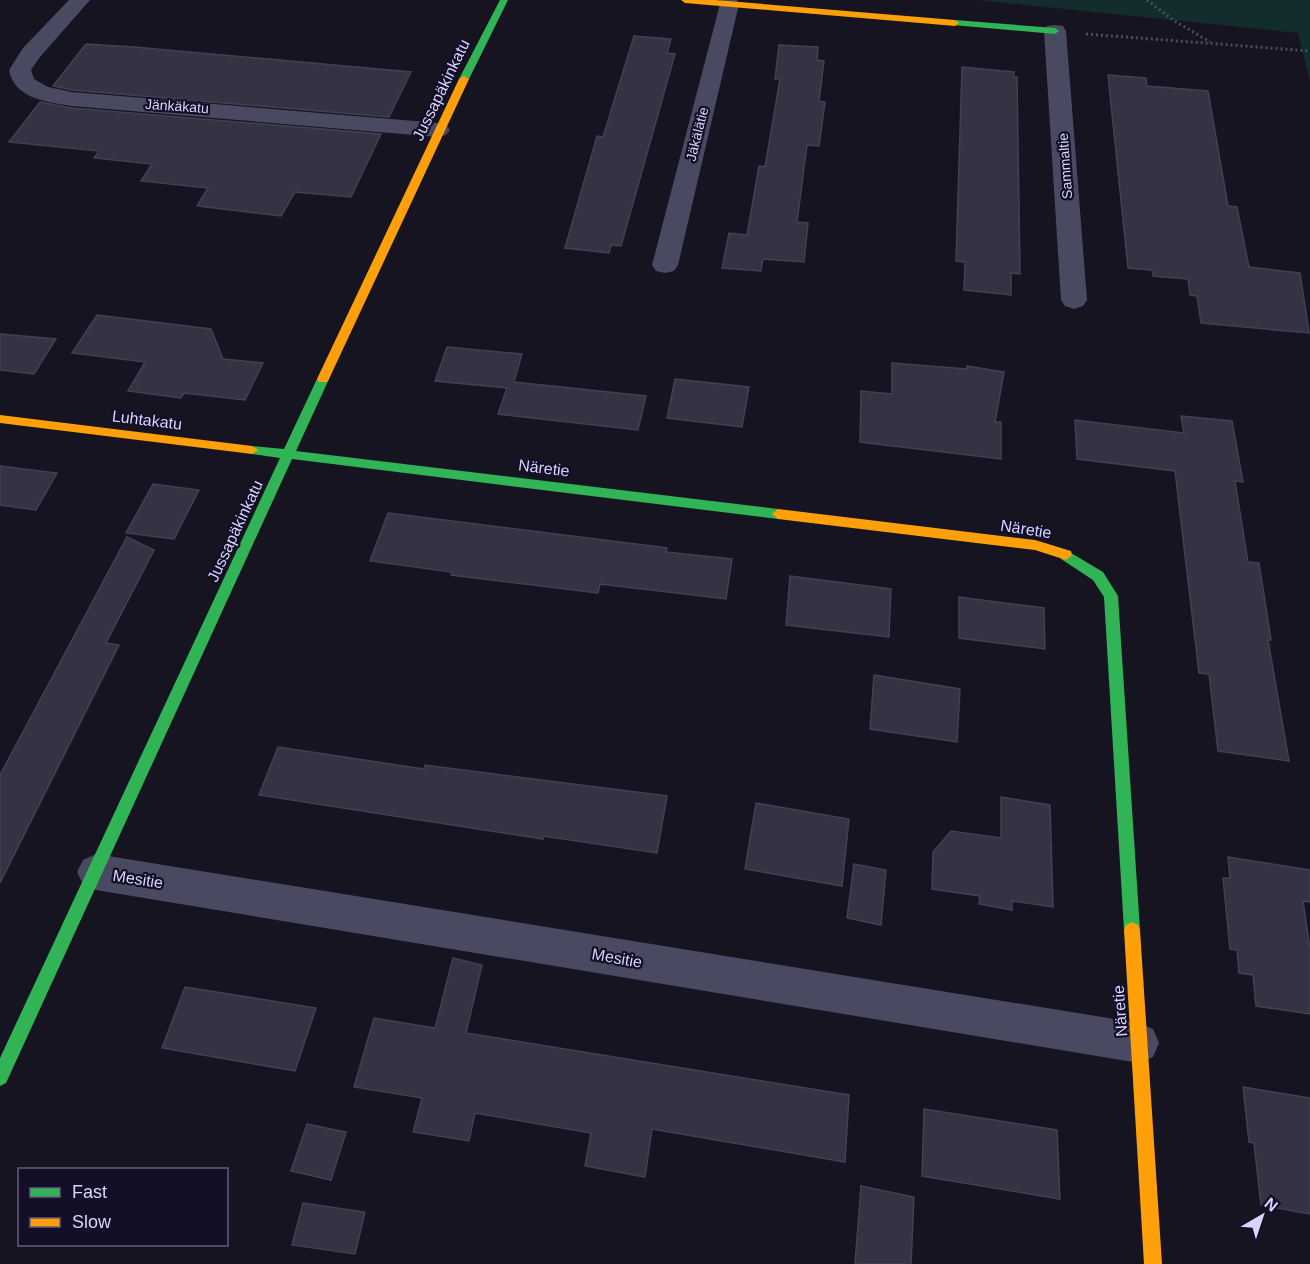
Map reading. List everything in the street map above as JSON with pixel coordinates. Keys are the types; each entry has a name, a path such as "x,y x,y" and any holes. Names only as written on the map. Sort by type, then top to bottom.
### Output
{"street":[{"name":"Jänkäkatu","path":"80,0 31,53 20,70 24,81 38,91 72,99 438,130"},
{"name":"Jussapäkinkatu","path":"0,1077 438,130 504,0"},
{"path":"685,0 1055,31"},
{"name":"Jäkälätie","path":"665,265 729,4"},
{"name":"Sammaltie","path":"1055,31 1074,300"},
{"name":"Luhtakatu","path":"0,419 289,453"},
{"name":"Näretie","path":"289,453 1035,545 1052,549 1080,561 1101,578 1111,596 1153,1264"},
{"name":"Mesitie","path":"96,872 1139,1043"}],"path":[{"path":"1147,0 1173,20 1211,43"},
{"path":"1055,31 1310,51"}],"green space":[{"path":"976,0 1310,0 1310,82 1298,33"}],"building":[{"path":"634,36 671,39 667,53 675,54 621,246 611,245 609,253 565,248 597,136 603,137"},
{"path":"86,44 411,72 389,117 72,90 53,86"},
{"path":"779,45 818,47 817,60 824,61 819,101 825,102 819,146 807,145 797,222 808,223 804,262 763,259 761,271 722,268 729,233 747,235 759,166 765,167 780,79 775,79"},
{"path":"962,67 1014,72 1014,77 1017,77 1020,274 1011,273 1011,295 964,290 965,262 956,261"},
{"path":"1108,75 1146,78 1147,86 1208,91 1228,206 1237,207 1249,267 1300,273 1309,333 1201,323 1197,296 1190,295 1188,279 1153,276 1152,270 1128,268"},
{"path":"40,102 72,108 381,134 351,197 295,192 281,216 197,206 208,188 141,181 152,164 94,158 99,151 9,142"},
{"path":"97,315 211,329 223,359 263,363 245,400 184,393 181,398 128,391 145,362 72,353"},
{"path":"0,334 56,339 34,374 0,370"},
{"path":"447,347 522,354 514,382 646,396 638,430 498,414 507,388 435,381"},
{"path":"892,363 967,369 967,366 1004,372 995,422 1001,422 1001,459 860,442 861,391 892,394"},
{"path":"675,379 749,387 742,427 667,418"},
{"path":"1181,416 1232,421 1243,482 1235,481 1248,562 1259,563 1271,640 1268,640 1289,761 1218,751 1209,674 1199,673 1175,471 1077,459 1075,420 1184,433"},
{"path":"0,466 57,473 36,510 0,505"},
{"path":"153,484 199,490 174,539 126,533"},
{"path":"388,513 667,548 666,552 732,559 726,599 600,584 598,593 451,575 452,572 370,561"},
{"path":"127,537 154,550 106,643 119,645 0,883 0,775"},
{"path":"790,576 891,589 889,637 786,625"},
{"path":"959,597 1044,608 1045,649 959,638"},
{"path":"874,675 960,689 957,742 870,729"},
{"path":"278,747 424,769 425,765 667,796 657,853 543,836 543,839 259,795"},
{"path":"1001,797 1050,805 1053,907 1012,901 1012,910 979,904 980,896 932,889 933,852 951,831 1001,838"},
{"path":"756,803 849,819 842,886 745,869"},
{"path":"1228,857 1310,870 1310,902 1303,901 1310,949 1310,1014 1256,1006 1253,975 1239,973 1237,950 1230,949 1223,878 1230,878"},
{"path":"854,864 886,870 881,925 847,918"},
{"path":"453,958 482,965 466,1033 849,1095 845,1162 652,1129 645,1177 585,1166 591,1133 475,1113 469,1141 413,1132 422,1098 354,1087 374,1018 435,1028"},
{"path":"185,987 316,1008 295,1071 162,1048"},
{"path":"1243,1087 1310,1098 1310,1214 1261,1205 1254,1143 1249,1142"},
{"path":"924,1109 1057,1130 1060,1199 922,1176"},
{"path":"307,1124 346,1132 331,1180 291,1171"},
{"path":"861,1186 914,1197 911,1264 855,1264"},
{"path":"303,1203 365,1212 355,1254 292,1245"}],"traffic: fast":[{"path":"464,79 504,0"},
{"path":"955,23 1055,31"},
{"path":"0,1077 323,379"},
{"path":"252,450 778,514"},
{"path":"1066,555 1098,576 1111,596 1132,930"}],"traffic: slow":[{"path":"685,0 955,23"},
{"path":"323,379 464,79"},
{"path":"0,419 252,450"},
{"path":"778,514 1035,545 1066,555"},
{"path":"1132,930 1153,1264"}]}
